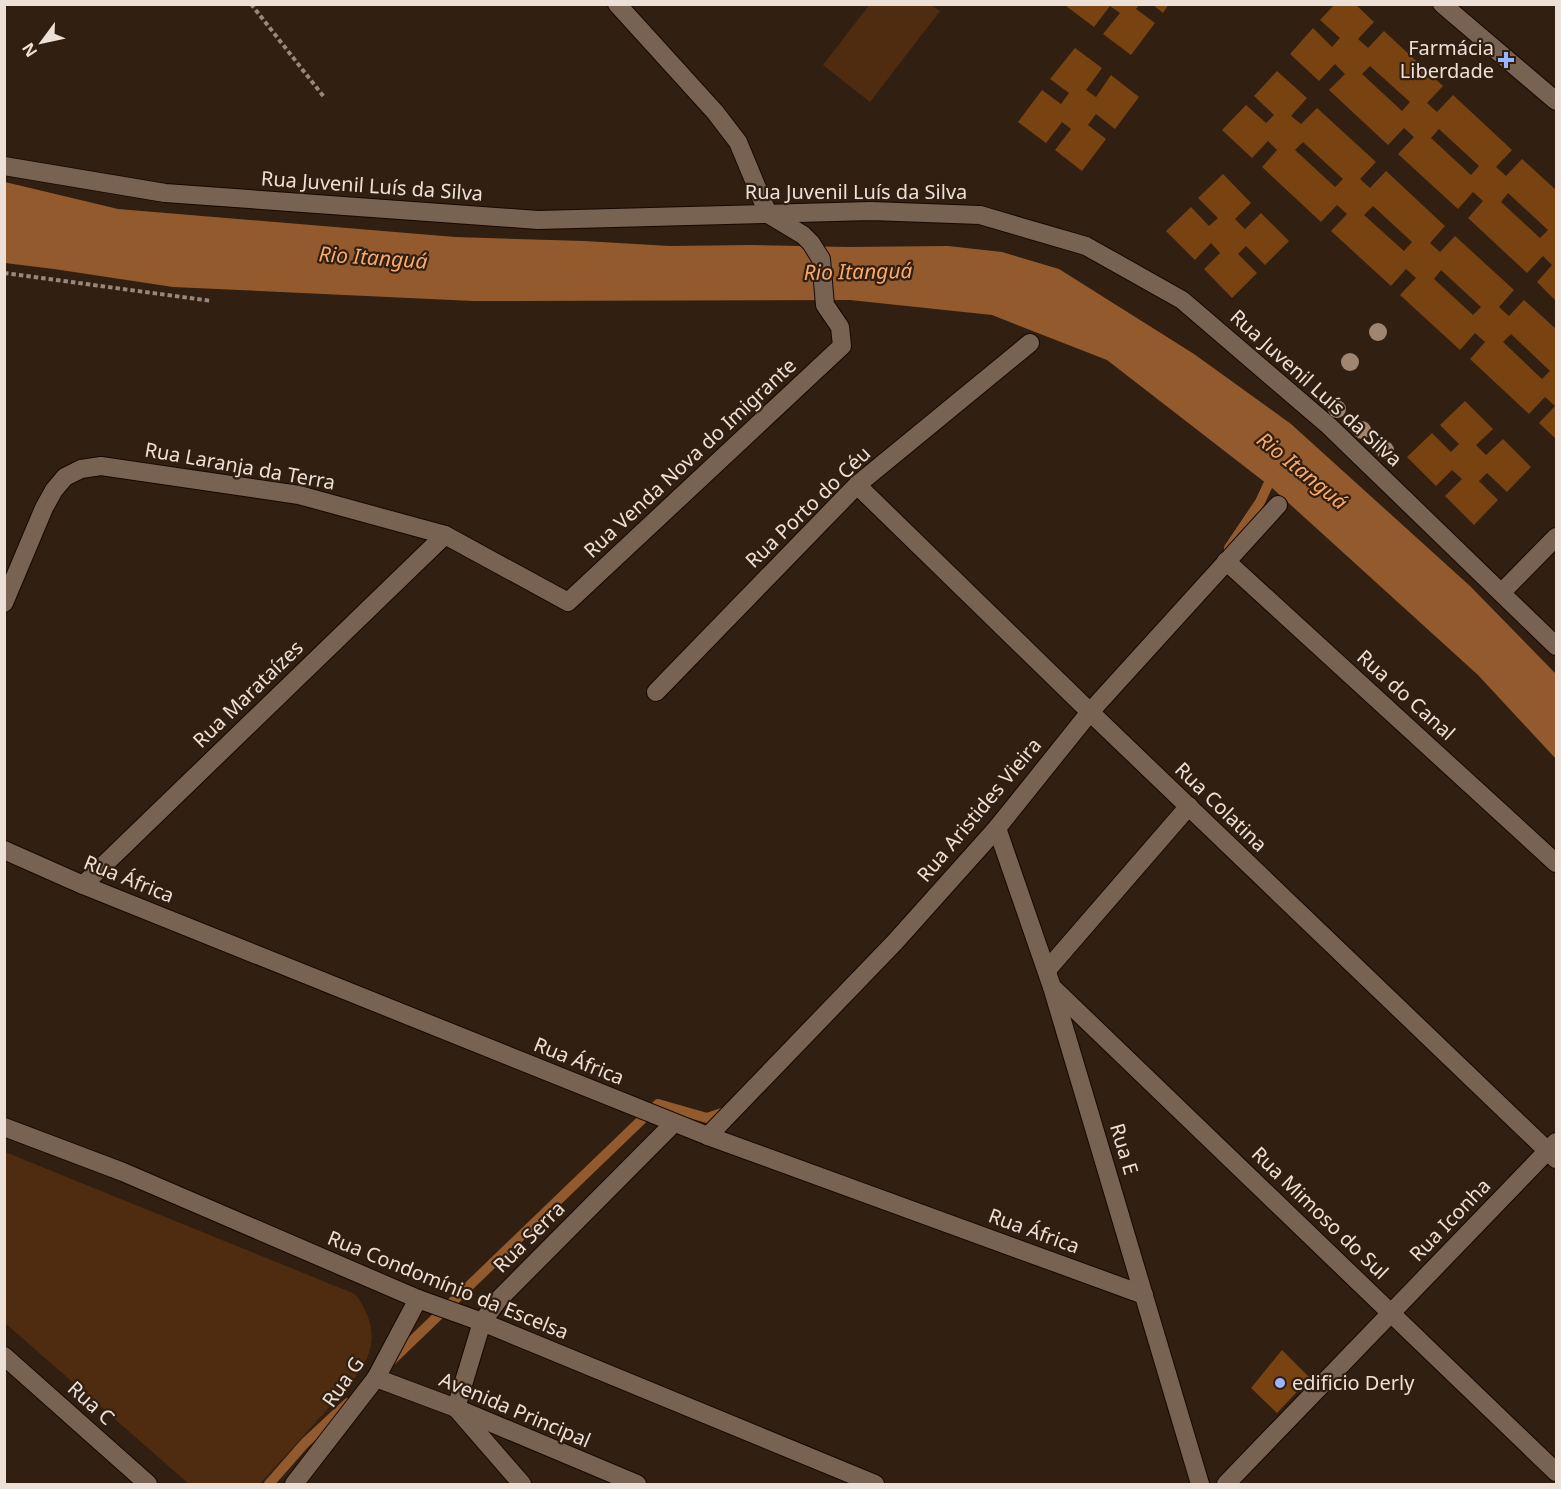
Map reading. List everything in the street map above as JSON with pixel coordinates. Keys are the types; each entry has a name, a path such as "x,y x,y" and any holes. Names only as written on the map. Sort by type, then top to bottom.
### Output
{"street":[{"path":"617,4 715,112 738,142 768,214"},
{"path":"1442,4 1557,101"},
{"name":"Rua Juvenil Luís da Silva","path":"4,166 165,193 538,220 871,212 980,215 1086,246 1182,300 1329,426 1557,646"},
{"name":"Rua Venda Nova do Imigrante","path":"568,602 842,346 840,327 825,305 821,259 803,235 768,214"},
{"name":"Rua Porto do Céu","path":"656,692 857,485 1030,343"},
{"name":"Rua Laranja da Terra","path":"4,603 44,508 54,490 65,477 81,469 101,466 299,495 445,535 568,602"},
{"name":"Rua Colatina","path":"857,485 1090,712 1554,1151"},
{"name":"Rua Aristides Vieira","path":"708,1136 895,942 998,828 1090,712 1278,506"},
{"name":"Rua Marataízes","path":"83,885 445,535"},
{"path":"1502,592 1557,537"},
{"name":"Rua do Canal","path":"1226,561 1557,863"},
{"path":"1049,978 1189,806"},
{"name":"Rua E","path":"998,828 1049,978 1200,1485"},
{"name":"Rua África","path":"4,850 83,885 674,1123 1144,1295"},
{"name":"Rua Mimoso do Sul","path":"1049,978 1557,1472"},
{"name":"Rua Serra","path":"456,1408 482,1322 499,1299 674,1123"},
{"name":"Rua Condomínio da Escelsa","path":"4,1127 123,1172 418,1299 482,1322 875,1485"},
{"name":"Rua Iconha","path":"1227,1484 1392,1313 1554,1151"},
{"name":"Rua G","path":"294,1485 376,1378 418,1299"},
{"name":"Rua C","path":"4,1356 148,1485"},
{"name":"Avenida Principal","path":"376,1378 456,1408 637,1485"},
{"path":"456,1408 522,1485"}],"path":[{"path":"251,4 324,97"},
{"path":"4,273 212,301"}],"shaded area":[{"path":"870,4 931,5 940,11 870,102 823,65"},
{"path":"5,1152 355,1294 370,1322 372,1337 366,1360 352,1382 260,1484 189,1484 5,1323"}],"water":[{"name":"Rio Itanguá","path":"5,182 118,209 455,237 670,246 948,246 1002,252 1059,269 1194,354 1291,424 1470,586 1556,674 1556,759 1478,675 1271,487 1107,360 992,315 850,300 473,301 173,287 5,263"}],"building":[{"path":"1068,4 1140,4 1136,9 1155,23 1131,55 1103,34 1120,13 1110,6 1094,27 1066,6"},
{"path":"1152,4 1169,4 1163,13"},
{"path":"1335,4 1355,4 1374,22 1358,39 1368,48 1384,31 1443,86 1427,103 1437,112 1453,95 1512,150 1496,167 1506,176 1522,159 1556,190 1556,301 1537,282 1552,265 1543,256 1527,273 1468,218 1483,201 1473,192 1458,209 1398,154 1414,137 1404,128 1388,145 1329,90 1345,74 1335,64 1319,81 1290,54 1313,28 1332,47 1340,38 1320,20","holes":["1370,66 1410,102 1402,111 1362,74","1439,129 1479,166 1471,175 1431,138","1508,193 1548,230 1540,238 1501,202"]},
{"path":"1075,48 1102,68 1086,90 1096,97 1111,75 1139,97 1115,129 1096,114 1088,125 1106,139 1082,171 1055,150 1071,129 1062,122 1046,143 1018,122 1042,90 1061,104 1069,93 1050,79"},
{"path":"1277,71 1307,98 1291,116 1301,124 1317,108 1376,162 1360,179 1370,188 1386,171 1445,226 1430,243 1440,252 1455,236 1514,290 1499,307 1509,316 1524,300 1556,329 1556,439 1539,423 1555,406 1545,397 1529,414 1470,359 1485,342 1475,333 1460,350 1400,295 1416,278 1406,269 1391,286 1331,231 1347,214 1337,205 1321,222 1262,167 1277,150 1268,141 1252,158 1222,130 1246,105 1266,123 1274,115 1254,96","holes":["1303,142 1343,179 1335,187 1295,150","1373,206 1412,242 1404,251 1364,215","1441,270 1481,307 1473,315 1434,279","1511,334 1550,371 1542,379 1503,342"]},
{"path":"1223,174 1251,203 1235,219 1245,229 1261,213 1289,241 1265,265 1246,246 1238,254 1257,273 1232,298 1204,269 1220,253 1211,243 1195,260 1166,231 1191,207 1209,226 1218,218 1198,198"},
{"path":"1465,401 1493,429 1476,445 1486,455 1503,439 1531,467 1507,492 1487,473 1479,481 1498,500 1474,525 1445,496 1462,479 1452,470 1436,486 1407,457 1432,433 1451,452 1459,444 1440,425"},
{"name":"edificio Derly","path":"1282,1350 1310,1378 1277,1413 1251,1388"}],"waterway":[{"path":"1229,548 1260,502 1273,474"},
{"path":"389,1363 658,1104 707,1118 725,1112"},
{"path":"269,1484 305,1443 348,1403"}],"place":[{"name":"Farmácia Liberdade","path":"1506,60"},
{"name":"edificio Derly","path":"1280,1383"}]}
